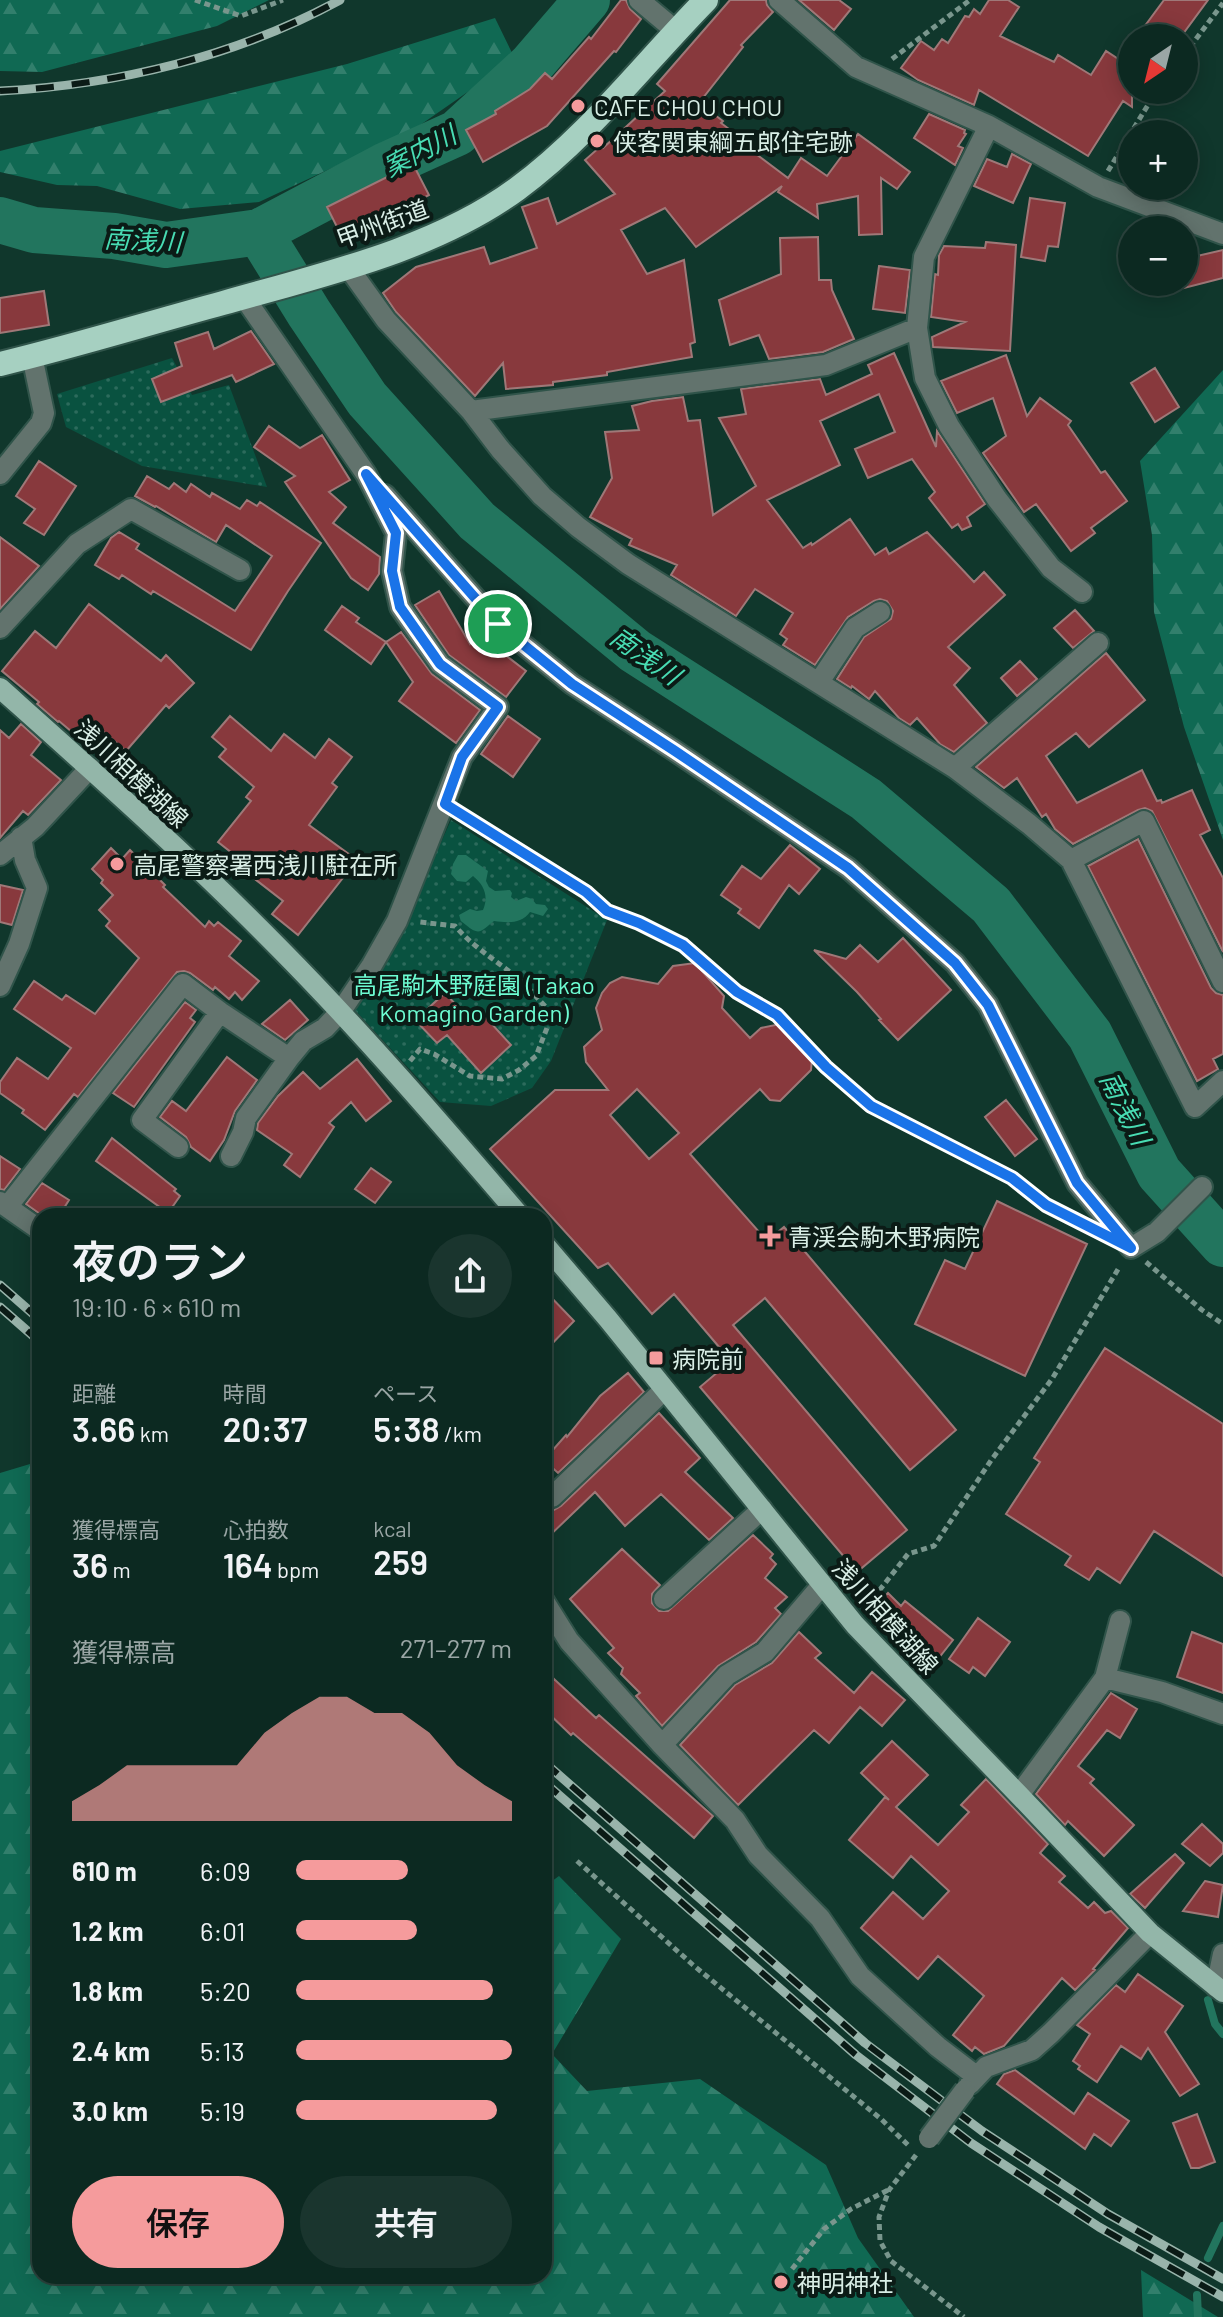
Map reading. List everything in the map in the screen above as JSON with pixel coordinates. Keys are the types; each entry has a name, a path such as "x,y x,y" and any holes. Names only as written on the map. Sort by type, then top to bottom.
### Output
{"highway":[{"name":"甲州街道","path":"0,364 340,269 439,234 487,209 561,154 706,0"}],"main road":[{"name":"浅川相模湖線","path":"0,688 90,768 279,947 399,1074 513,1208"},
{"name":"浅川相模湖線","path":"552,1253 855,1625 1150,1933 1220,1990"}],"street":[{"path":"639,0 676,31"},
{"path":"779,0 856,67 989,126 1098,187 1223,234"},
{"path":"989,126 924,257 917,328 925,378 949,426 997,499 1051,568 1082,592"},
{"path":"340,269 471,411 542,496 578,527 628,564 955,768 1071,860 1195,1107 1223,1081"},
{"path":"231,1156 246,1118 289,1058 303,1041 325,1028 341,1011 372,965 397,921 462,757 498,707 440,664 400,607 392,571 396,533 366,474 250,295"},
{"path":"471,411 826,365 917,328"},
{"path":"0,474 41,423 53,413 32,356"},
{"path":"366,474 498,624 572,684 848,868 955,963 988,1005 1077,1183 1131,1248 1157,1232 1202,1187"},
{"path":"0,628 77,544 131,509 240,570"},
{"path":"819,682 855,628 880,612"},
{"path":"955,768 1098,643"},
{"path":"0,855 35,827 90,768"},
{"path":"1071,860 1144,821 1223,982"},
{"path":"0,986 19,944 37,888 25,860 21,837"},
{"path":"32,1224 4,1204 183,984 289,1058"},
{"path":"178,1147 142,1120 220,1012"},
{"path":"552,1497 664,1390"},
{"path":"664,1599 762,1509"},
{"path":"662,1745 727,1675 765,1652 822,1585"},
{"path":"552,1614 569,1641 662,1745 735,1820 758,1855 820,1918 860,1976 938,2047 970,2083"},
{"path":"1019,1795 1105,1678 1120,1621"},
{"path":"1105,1678 1162,1692 1223,1714"},
{"path":"923,2146 970,2083 986,2067 1032,2050 1150,1933"},
{"path":"1220,1990 1223,1954"}],"path":[{"path":"195,0 241,16 283,0"},
{"path":"872,74 970,0"},
{"path":"1198,36 1223,3"},
{"path":"1098,187 1148,104"},
{"path":"445,804 586,892 607,911 683,945 737,992 777,1015 826,1067 871,1106 1012,1178 1046,1205 1088,1227"},
{"path":"397,921 455,926 488,958 525,984 550,1011 536,1056 502,1079 470,1076 420,1049 399,1074"},
{"path":"855,1625 880,1587 908,1554 934,1546 992,1459 1052,1379 1131,1248 1202,1310 1223,1324"},
{"path":"577,1861 693,1965 881,2119 923,2146 889,2190 879,2217 880,2241 891,2261 964,2317"},
{"path":"792,2269 824,2229 851,2209 889,2190"}],"green space":[{"path":"0,0 269,0 217,26 42,72 0,71"},
{"path":"495,18 515,59 413,130 259,202 180,209 97,186 57,185 0,172 0,151 347,64"},
{"path":"172,358 192,395 229,385 267,487 142,466 66,427 57,394"},
{"path":"1223,370 1223,840 1184,727 1154,612 1152,535 1140,461"},
{"name":"高尾駒木野庭園 (Takao Komagino Garden)","path":"451,820 607,920 551,1061 532,1088 491,1106 440,1102 352,1007 403,927"},
{"path":"32,1463 32,2284 552,2284 552,2054 587,2091 700,2079 826,2165 858,2238 914,2317 0,2317 0,1473"},
{"path":"559,1876 621,1939 552,2054 552,1881"},
{"path":"1141,2270 1218,2317 1143,2317"}],"shaded area":[{"path":"458,855 466,855 488,871 486,881 495,891 510,890 511,897 516,901 526,897 548,909 543,916 530,912 518,921 494,921 484,929 471,929 459,915 470,909 483,910 485,895 483,887 473,876 466,882 457,881 451,874"}],"building":[{"path":"621,0 626,0 630,9 641,19 616,52 547,126 483,162 466,130 496,114 495,111 530,89 545,73 552,79 589,37 591,39"},
{"path":"730,0 766,0 773,12 741,45 743,47 699,103 788,178 801,158 827,176 858,134 910,172 897,189 881,178 882,234 859,235 858,196 817,204 818,218 778,192 782,186 696,247 665,208 621,230 647,274 684,260 695,342 690,344 692,357 607,372 607,375 553,382 553,385 506,389 503,363 475,396 396,312 383,293 416,267 484,247 490,264 537,248 522,207 548,198 557,224 615,194 585,160 601,146 603,148 665,91 657,84"},
{"path":"799,0 839,0 851,9 834,30"},
{"path":"989,0 1008,0 1019,7 1000,36 1054,62 1058,55 1091,75 1106,51 1118,59 1118,104 1121,104 1088,156 979,90 974,105 918,80 901,68 921,41 934,50 942,39 948,43 965,16 969,17 974,9 980,14"},
{"path":"1164,0 1208,0 1190,24 1146,24"},
{"path":"929,114 965,130 966,134 958,146 963,148 955,165 914,138"},
{"path":"1012,154 1031,164 1013,203 974,186 987,159 1007,167"},
{"path":"413,164 429,195 343,239 327,207"},
{"path":"1030,198 1065,203 1058,247 1048,246 1045,261 1021,257"},
{"path":"818,237 819,280 831,280 832,290 854,339 823,352 769,359 759,335 730,345 719,300 781,274 780,238"},
{"path":"986,242 1016,245 1010,351 933,347 932,337 965,322 931,317 939,255 944,246 985,248"},
{"path":"1223,250 1223,278 1198,284 1198,256"},
{"path":"879,266 910,270 905,313 873,309"},
{"path":"44,291 49,325 0,333 0,298"},
{"path":"251,331 274,364 236,382 232,375 161,402 152,379 182,366 175,343 208,332 214,349"},
{"path":"894,353 936,447 937,431 985,504 967,517 971,526 962,530 958,524 952,528 929,498 935,492 912,459 868,478 855,449 895,432 879,394 820,421 840,465 767,500 803,548 850,519 875,555 886,548 889,554 927,532 974,582 984,572 1005,595 948,647 970,668 954,685 987,723 954,752 940,744 917,718 910,725 899,718 875,691 869,699 837,679 864,637 891,619 893,611 887,601 874,601 848,617 815,665 783,645 787,639 780,634 793,613 755,589 736,616 671,575 677,565 629,545 632,539 590,517 612,478 605,432 639,430 632,406 683,397 688,421 700,420 713,515 756,486 719,418 746,414 741,389 820,379 826,395 872,374 868,365"},
{"path":"1006,355 1027,416 1040,398 1071,421 1068,425 1101,473 1105,471 1127,501 1091,528 1095,533 1071,551 1036,504 1024,512 983,453 1006,436 993,398 957,413 941,381"},
{"path":"1155,368 1179,407 1155,422 1131,383"},
{"path":"269,426 300,448 322,435 350,480 329,492 346,507 333,523 380,557 379,574 368,590 351,578 285,482 295,476 254,447"},
{"path":"39,461 76,486 44,535 24,523 35,509 16,496"},
{"path":"147,476 169,489 174,483 186,492 191,484 210,497 212,493 240,509 247,500 257,506 260,502 321,543 251,650 153,591 151,594 122,575 119,579 95,565 111,538 119,532 139,544 136,549 235,611 272,556 226,525 216,542 135,496"},
{"path":"0,537 39,566 0,609"},
{"path":"439,591 470,644 478,634 526,671 506,697 449,655 415,605"},
{"path":"89,604 161,661 166,655 194,683 169,708 166,705 126,751 92,722 78,737 2,671 35,631 56,648"},
{"path":"342,606 359,618 356,622 386,642 371,664 325,630"},
{"path":"1075,610 1094,631 1073,648 1054,628"},
{"path":"401,632 432,674 480,710 456,743 399,701 413,682 386,642"},
{"path":"1106,653 1145,700 1089,747 1076,733 1046,756 1077,803 1142,770 1157,801 1161,800 1162,803 1192,790 1210,830 1200,835 1223,878 1223,952 1152,811 1145,808 1138,810 1073,844 1055,829 1046,814 1042,817 1017,778 1004,788 976,767"},
{"path":"1020,661 1037,679 1017,696 1001,678"},
{"path":"230,716 271,751 284,734 315,758 329,739 352,757 332,783 337,787 309,825 357,860 298,935 272,914 283,901 242,869 246,864 218,842 251,801 246,797 254,787 219,757 226,749 212,737"},
{"path":"508,716 540,739 513,777 481,754"},
{"path":"21,724 41,742 31,755 61,780 28,815 23,811 0,838 0,730 9,738"},
{"path":"1138,839 1211,988 1223,995 1223,1054 1213,1059 1218,1069 1197,1081 1088,866"},
{"path":"790,845 820,869 799,894 789,885 759,928 738,913 741,909 721,895 742,866 761,879"},
{"path":"111,848 122,859 130,850 205,927 209,921 214,926 218,922 241,941 229,956 259,981 242,1000 235,992 229,999 190,973 177,972 78,1097 74,1094 45,1130 0,1093 0,1082 17,1058 48,1079 71,1048 14,1009 34,981 62,1000 66,995 95,1014 139,958 106,926 110,921 99,910 113,895 92,869"},
{"path":"0,885 23,890 12,925 0,922"},
{"path":"903,938 951,990 898,1040 857,992 814,950 846,959 860,945 878,962"},
{"path":"695,963 724,996 722,1008 750,1038 761,1028 780,1024 812,1059 811,1070 780,1101 770,1100 760,1089 690,1154 767,1241 784,1227 956,1430 910,1470 765,1298 733,1325 907,1530 857,1572 700,1387 731,1361 674,1294 652,1314 608,1263 598,1268 552,1217 552,1208 544,1208 490,1149 555,1090 608,1090 586,1062 584,1047 602,1030 596,1008 602,993 610,983 622,977 658,984 673,966","holes":["637,1089 679,1133 649,1159 610,1115"]},
{"path":"445,993 470,1020 480,1011 511,1045 481,1073 447,1035 437,1043 415,1020"},
{"path":"290,1000 308,1020 285,1040 262,1024"},
{"path":"185,1002 196,1010 190,1018 195,1022 134,1107 113,1093"},
{"path":"227,1057 257,1080 235,1111 224,1140 210,1161 160,1117 172,1101 186,1111"},
{"path":"357,1059 391,1101 366,1121 351,1102 329,1123 334,1127 300,1177 284,1165 292,1154 257,1130 258,1123 278,1096 303,1072 320,1089"},
{"path":"1006,1100 1037,1139 1015,1156 985,1117"},
{"path":"112,1138 176,1189 174,1191 180,1196 172,1208 161,1208 96,1161"},
{"path":"0,1156 20,1169 4,1190 0,1189"},
{"path":"371,1168 391,1182 375,1203 355,1189"},
{"path":"42,1183 69,1200 64,1208 32,1208 26,1204"},
{"path":"997,1201 1087,1244 1025,1376 915,1324 945,1260 965,1269"},
{"path":"552,1298 574,1321 552,1344"},
{"path":"1105,1348 1223,1424 1223,1576 1154,1531 1120,1583 1097,1568 1089,1580 1065,1565 1071,1556 1006,1514 1040,1462 1034,1458"},
{"path":"628,1373 644,1392 558,1473 552,1467 552,1451 600,1396"},
{"path":"659,1413 700,1458 685,1472 733,1518 709,1540 661,1494 625,1526 595,1492 552,1533 552,1509 561,1506"},
{"path":"753,1535 773,1554 770,1558 776,1564 765,1578 787,1597 775,1608 781,1614 756,1642 718,1666 662,1726 636,1696 640,1693 621,1674 623,1668 608,1653 614,1648 570,1599 622,1549 660,1585 652,1594 652,1603 659,1611 668,1611"},
{"path":"888,1593 901,1606 905,1601 953,1640 930,1669 896,1642 898,1640 869,1613"},
{"path":"978,1618 1010,1642 985,1676 973,1667 969,1673 949,1659"},
{"path":"799,1632 821,1653 815,1658 854,1693 872,1672 905,1700 882,1726 860,1707 829,1743 814,1730 738,1805 680,1745 735,1685 772,1663"},
{"path":"1192,1632 1223,1644 1223,1693 1177,1677"},
{"path":"554,1679 596,1718 599,1715 713,1816 694,1838 552,1717"},
{"path":"1111,1693 1137,1709 1120,1738 1107,1730 1078,1766 1094,1779 1090,1783 1134,1825 1104,1856 1068,1821 1065,1825 1036,1794"},
{"path":"892,1741 928,1775 896,1807 938,1845 969,1812 961,1805 986,1779 1048,1844 1040,1853 1065,1876 1059,1882 1088,1908 1094,1902 1105,1913 1111,1911 1128,1928 1075,1990 1062,1978 1004,2046 984,2054 975,2047 972,2051 953,2035 984,1996 938,1956 918,1979 861,1928 893,1892 923,1919 949,1891 911,1856 893,1878 849,1840 885,1797 889,1800 861,1773"},
{"path":"1202,1824 1223,1844 1223,1853 1210,1866 1182,1844"},
{"path":"1175,1854 1184,1863 1145,1908 1130,1894"},
{"path":"1205,1881 1223,1885 1218,1917 1183,1911"},
{"path":"1138,1974 1183,2006 1165,2032 1199,2084 1180,2096 1148,2048 1141,2059 1121,2046 1097,2082 1078,2069 1080,2066 1073,2061 1090,2034 1077,2025 1116,1985 1125,1992"},
{"path":"1015,2070 1074,2114 1088,2093 1129,2121 1111,2146 1094,2134 1085,2149 997,2084 1004,2074"},
{"path":"1197,2114 1215,2162 1191,2168 1173,2123"}],"waterway":[{"name":"案内川","path":"0,220 34,230 114,236 166,245 259,232 384,166 457,133 531,65 587,0"},
{"name":"南浅川","path":"259,232 367,399 477,521 635,651 866,799 991,905 1090,1035 1159,1173 1223,1244"},
{"path":"1208,2000 1215,2024 1223,2034"},
{"path":"1208,2258 1223,2226"},
{"path":"1197,2295 1198,2317"}],"railway":[{"path":"0,91 88,82 176,64 260,37 340,0"},
{"path":"0,1285 32,1313"},
{"path":"0,1307 32,1335"},
{"path":"552,1769 865,2043 982,2131 1108,2214 1223,2279"},
{"path":"552,1789 856,2055 971,2143 1099,2227 1223,2297"}],"place":[{"name":"CAFE CHOU CHOU","path":"578,106"},
{"name":"侠客関東綱五郎住宅跡","path":"597,141"},
{"name":"高尾警察署西浅川駐在所","path":"117,864"},
{"name":"青渓会駒木野病院","path":"770,1236"},
{"name":"病院前","path":"656,1358"},
{"name":"神明神社","path":"781,2282"}],"route":[{"path":"366,474 498,624 572,684 848,868 955,963 988,1005 1077,1183 1131,1248 1046,1205 1012,1178 871,1106 826,1067 777,1015 737,992 683,945 607,911 586,892 445,804 462,757 498,707 440,664 400,607 392,571 396,533 366,474"}]}
